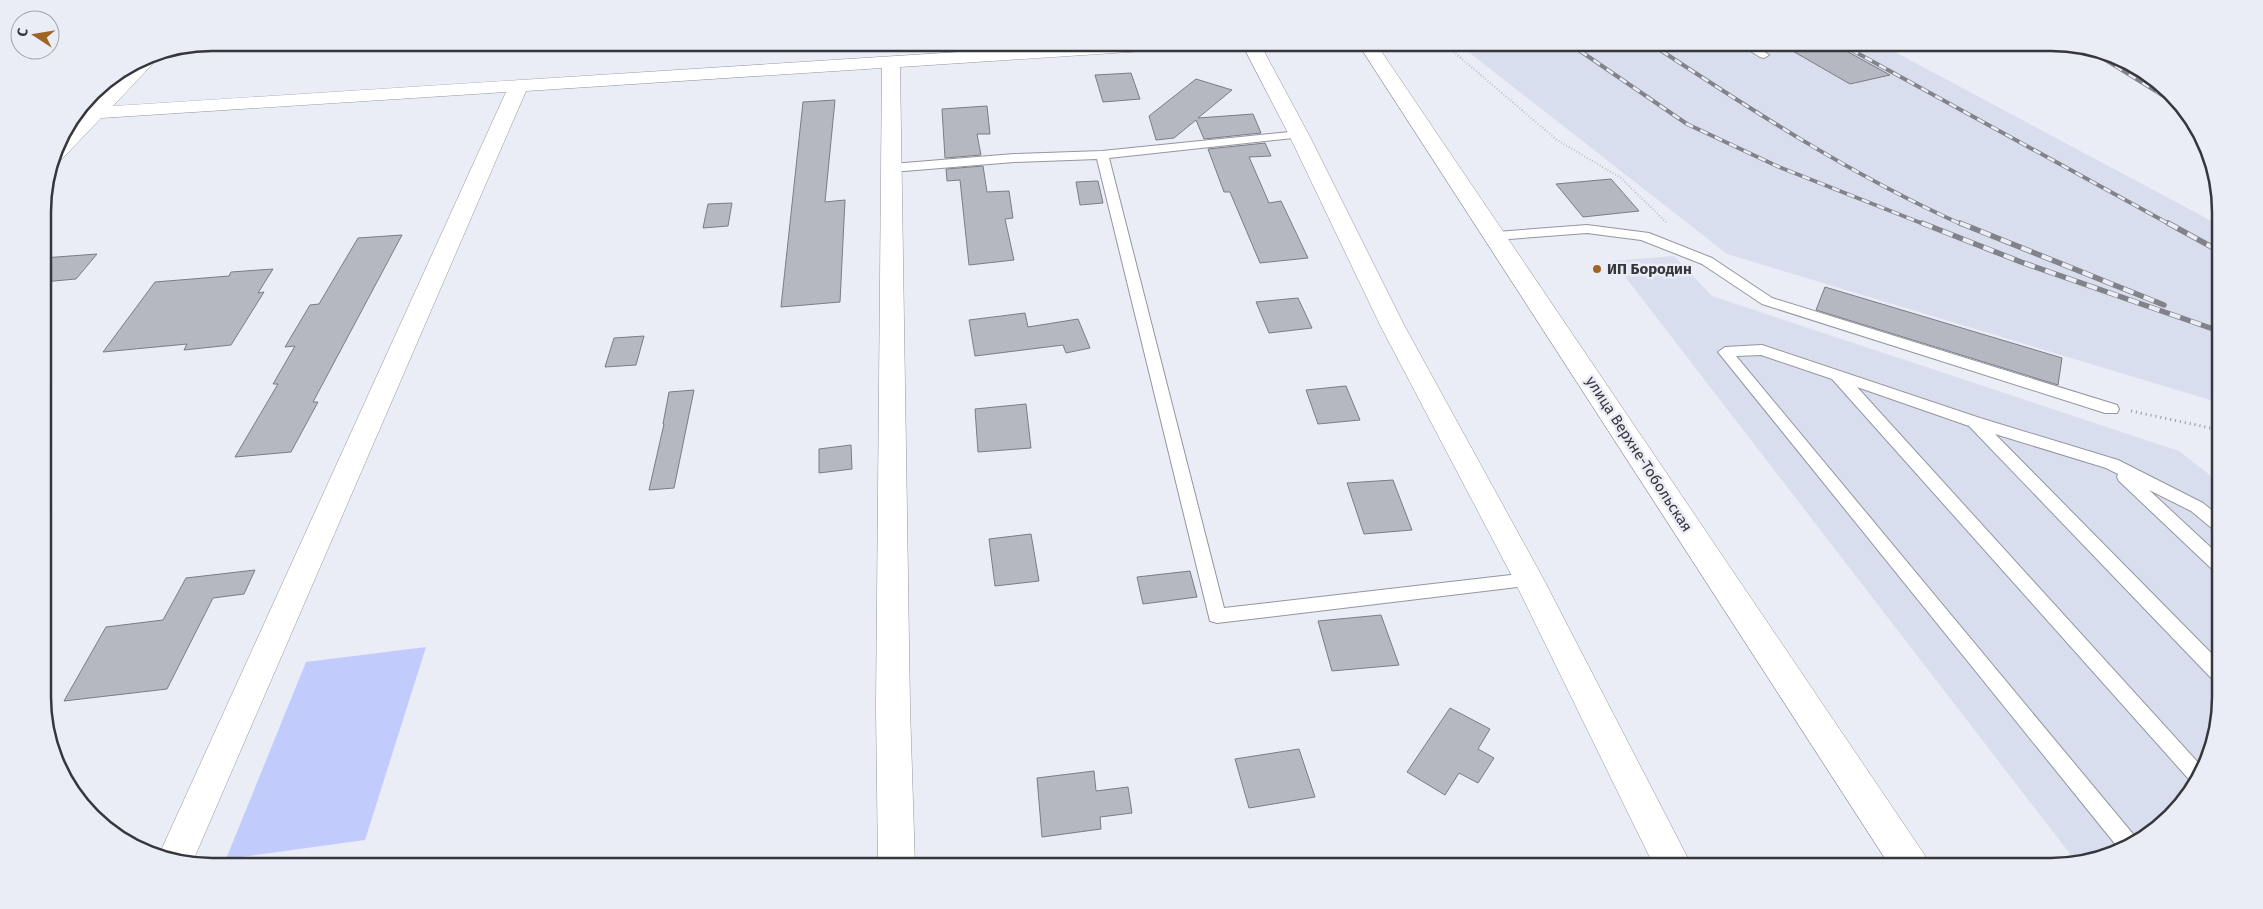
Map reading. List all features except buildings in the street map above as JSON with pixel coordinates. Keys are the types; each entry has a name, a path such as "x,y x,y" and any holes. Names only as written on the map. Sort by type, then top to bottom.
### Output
{"street":[{"path":"1255,51 1299,135 1392,325 1529,580 1669,857"},
{"name":"улица Верхне-Тобольская","path":"1372,51 1905,857"},
{"path":"96,113 1062,52"},
{"path":"891,63 893,707 897,858"},
{"path":"68,142 138,70"},
{"path":"178,854 518,87"}],"lane":[{"path":"1757,51 1764,55"},
{"path":"892,168 1014,158 1102,155 1299,135"},
{"path":"1102,155 1217,616 1529,580"},
{"path":"1496,236 1587,229 1644,236 1707,261 1767,301 2111,409"},
{"path":"2124,839 1725,352 1762,350 1974,422 2112,464 2196,507 2212,520"},
{"path":"1837,375 2193,771"},
{"path":"1974,422 2212,666"},
{"path":"2112,464 2212,558"}],"path":[{"path":"1453,51 1557,140 1621,178 1671,227"},
{"path":"2111,409 2148,413 2212,428"}],"shaded area":[{"path":"1468,51 1893,51 2212,221 2212,401 1727,254"},
{"path":"1674,256 1712,296 2179,451 2212,477 2212,696 2210,718 2203,748 2195,768 2185,786 2165,811 2131,836 2092,852 2072,856 1613,261"},
{"path":"426,647 365,840 226,858 306,662"}],"railway":[{"path":"1581,51 1687,124 1779,167 1926,225"},
{"path":"1662,51 1724,92 1841,163 1921,206 1963,225"},
{"path":"1854,51 2171,225"},
{"path":"2112,64 2159,93"},
{"path":"1922,223 2021,262 2212,329"},
{"path":"1960,223 2164,305"},
{"path":"2168,223 2212,247"}],"place":[{"name":"ИП Бородин","path":"1597,269"}]}
